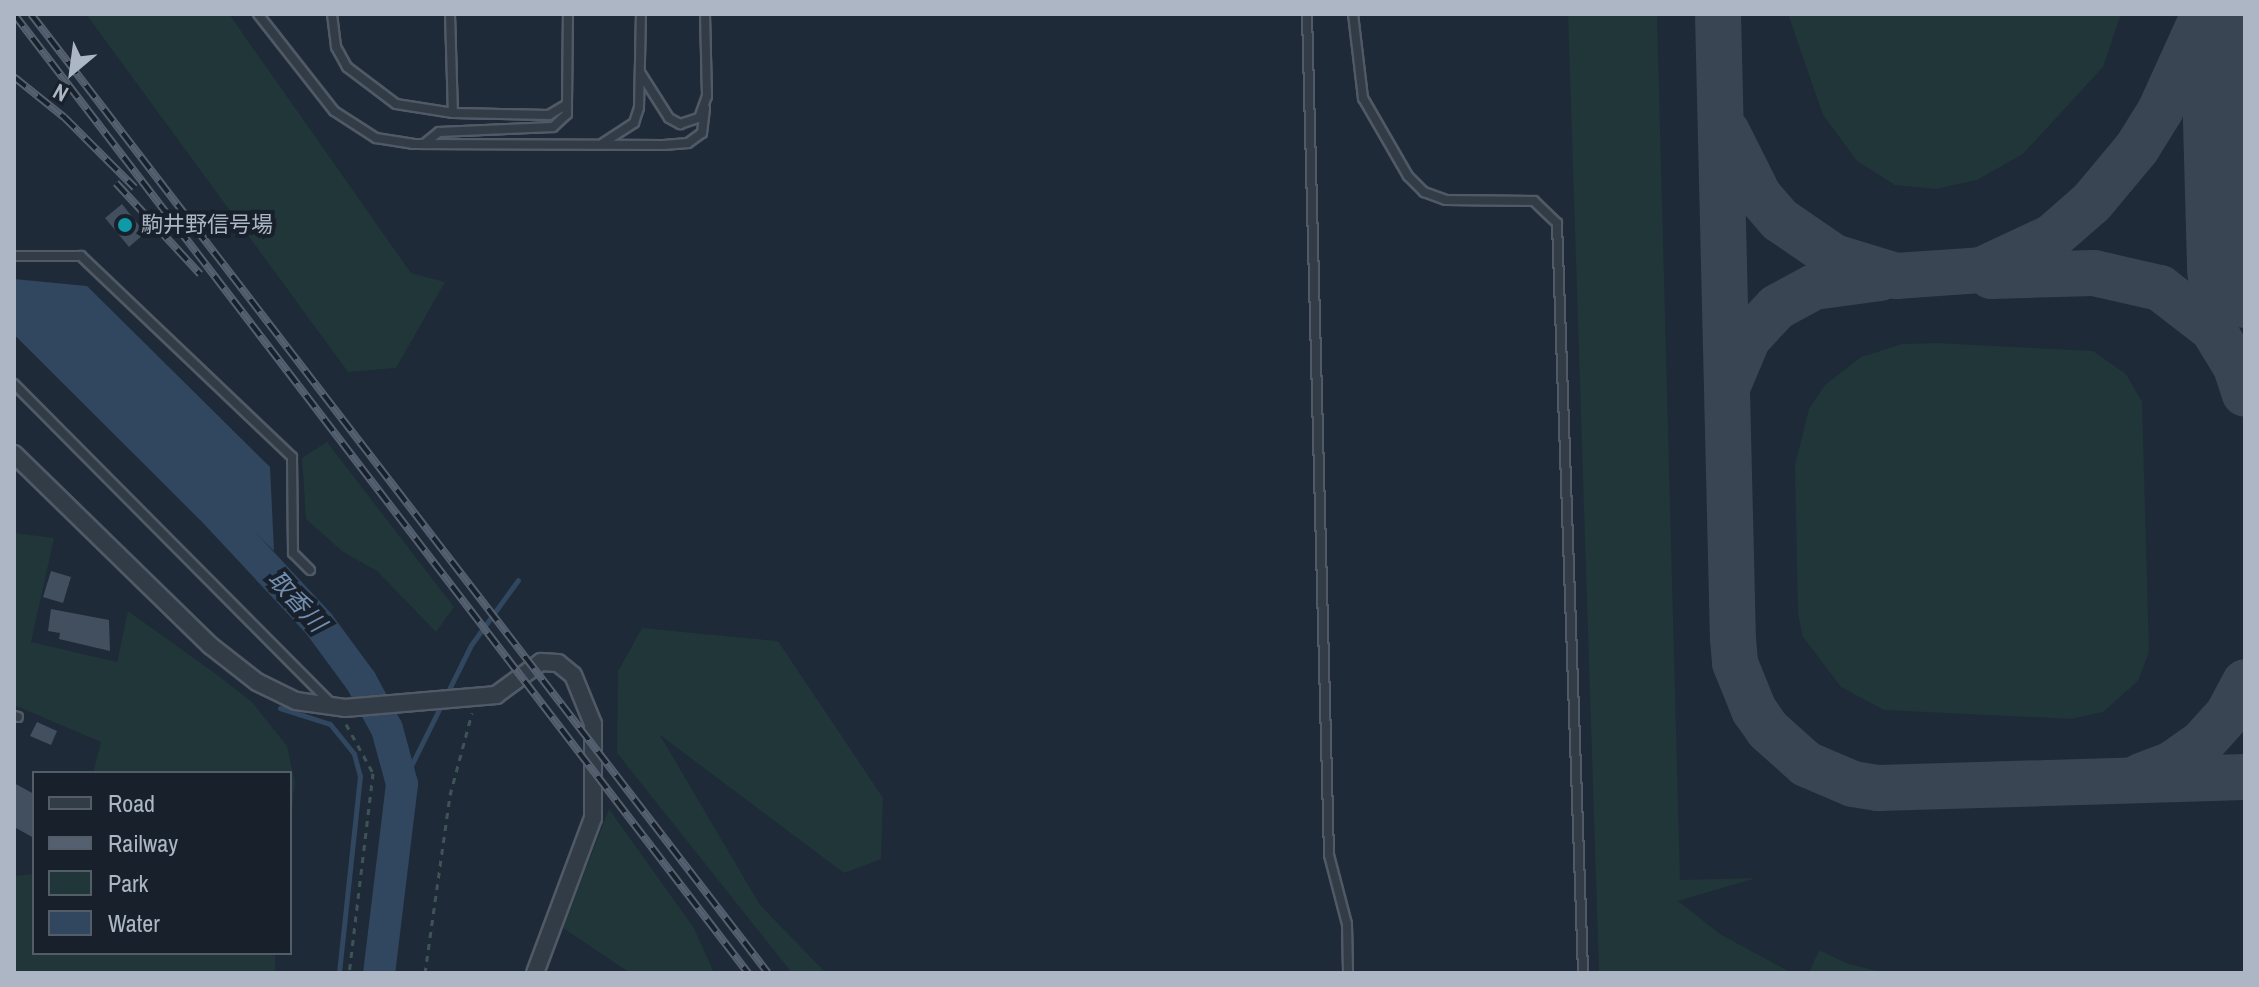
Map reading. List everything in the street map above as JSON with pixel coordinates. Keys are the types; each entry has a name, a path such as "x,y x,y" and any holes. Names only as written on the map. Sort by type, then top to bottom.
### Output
{"street":[{"path":"14,454 211,646 257,682 335,708 496,695 541,662 558,663 573,675 593,724 593,818 535,973"}],"lane":[{"path":"258,14 334,111 376,138 424,144 688,143 706,125 705,14"},
{"path":"332,14 336,47 347,67 375,92 419,110 549,115 567,104"},
{"path":"450,14 453,113"},
{"path":"424,144 439,132 553,127 567,114 568,14"},
{"path":"602,143 634,123 641,74 641,14"},
{"path":"1307,14 1329,855 1347,924 1348,973"},
{"path":"1353,14 1363,98 1408,176 1424,192 1446,200 1534,201 1557,223 1583,973"},
{"path":"641,74 669,118 690,123 705,108"},
{"path":"14,256 81,256 292,457 293,553 310,570"},
{"path":"14,384 335,708"}],"path":[{"path":"425,973 450,795 475,697"},
{"path":"335,708 373,773 349,973"}],"green space":[{"path":"86,14 229,14 411,273 445,282 396,368 348,372"},
{"path":"1568,14 1657,14 1680,880 1756,878 1678,901 1720,934 1792,973 1599,973"},
{"path":"1788,14 2121,14 2103,67 2023,154 1977,180 1936,189 1895,185 1857,161 1823,115"},
{"path":"1902,344 2093,351 2126,374 2142,402 2149,652 2138,681 2103,712 2071,719 1884,710 1841,687 1803,637 1798,615 1795,465 1809,409 1825,385 1861,357"},
{"path":"327,442 454,607 436,632 377,571 343,552 306,519 302,458"},
{"path":"14,533 54,538 31,642 117,662 128,611 252,702 287,746 295,783 292,810 292,771 94,771 101,742 14,705"},
{"path":"642,628 778,641 883,798 881,859 844,873 660,735 760,905 826,973 792,973 617,753 618,671"},
{"path":"609,809 694,928 714,973 630,973 563,928"},
{"path":"32,874 32,955 275,955 275,973 14,973 14,876"},
{"path":"1819,950 1846,963 1884,973 1809,973"}],"water":[{"path":"14,279 87,286 270,467 274,551 14,294"}],"building":[{"name":"駒井野信号場","path":"122,204 145,233 129,247 105,218"},
{"path":"51,571 71,577 63,603 43,597"},
{"path":"51,609 109,620 110,651 59,639 60,633 48,631"},
{"path":"37,722 57,731 51,745 30,736"},
{"path":"14,783 32,793 32,837 14,827"}],"waterway":[{"name":"取香川","path":"14,312 210,507 319,624 361,681 387,729 402,784 379,973"},
{"path":"402,784 471,645 518,580"},
{"path":"280,708 330,724 354,754 360,776 339,973"}],"taxiway":[{"path":"1718,14 1733,639 1735,663 1754,710 1768,730 1806,764 1853,784 1878,788 2245,777"},
{"path":"1727,132 1759,196 1780,220 1834,257 1896,276 1981,270 2052,237 2092,202 2137,148 2160,111 2204,14"},
{"path":"1991,276 2094,273 2160,288 2213,329 2236,367 2245,394"},
{"path":"1729,383 1748,338 1777,307 1814,287 1880,278"},
{"path":"2141,776 2172,764 2203,742 2228,714 2245,682"}],"runway":[{"path":"2238,14 2245,270"}],"railway":[{"path":"14,14 748,973"},
{"path":"31,14 768,973"},
{"path":"14,77 64,117 135,188"},
{"path":"116,183 200,274"}],"place":[{"name":"駒井野信号場","path":"125,225"}]}
